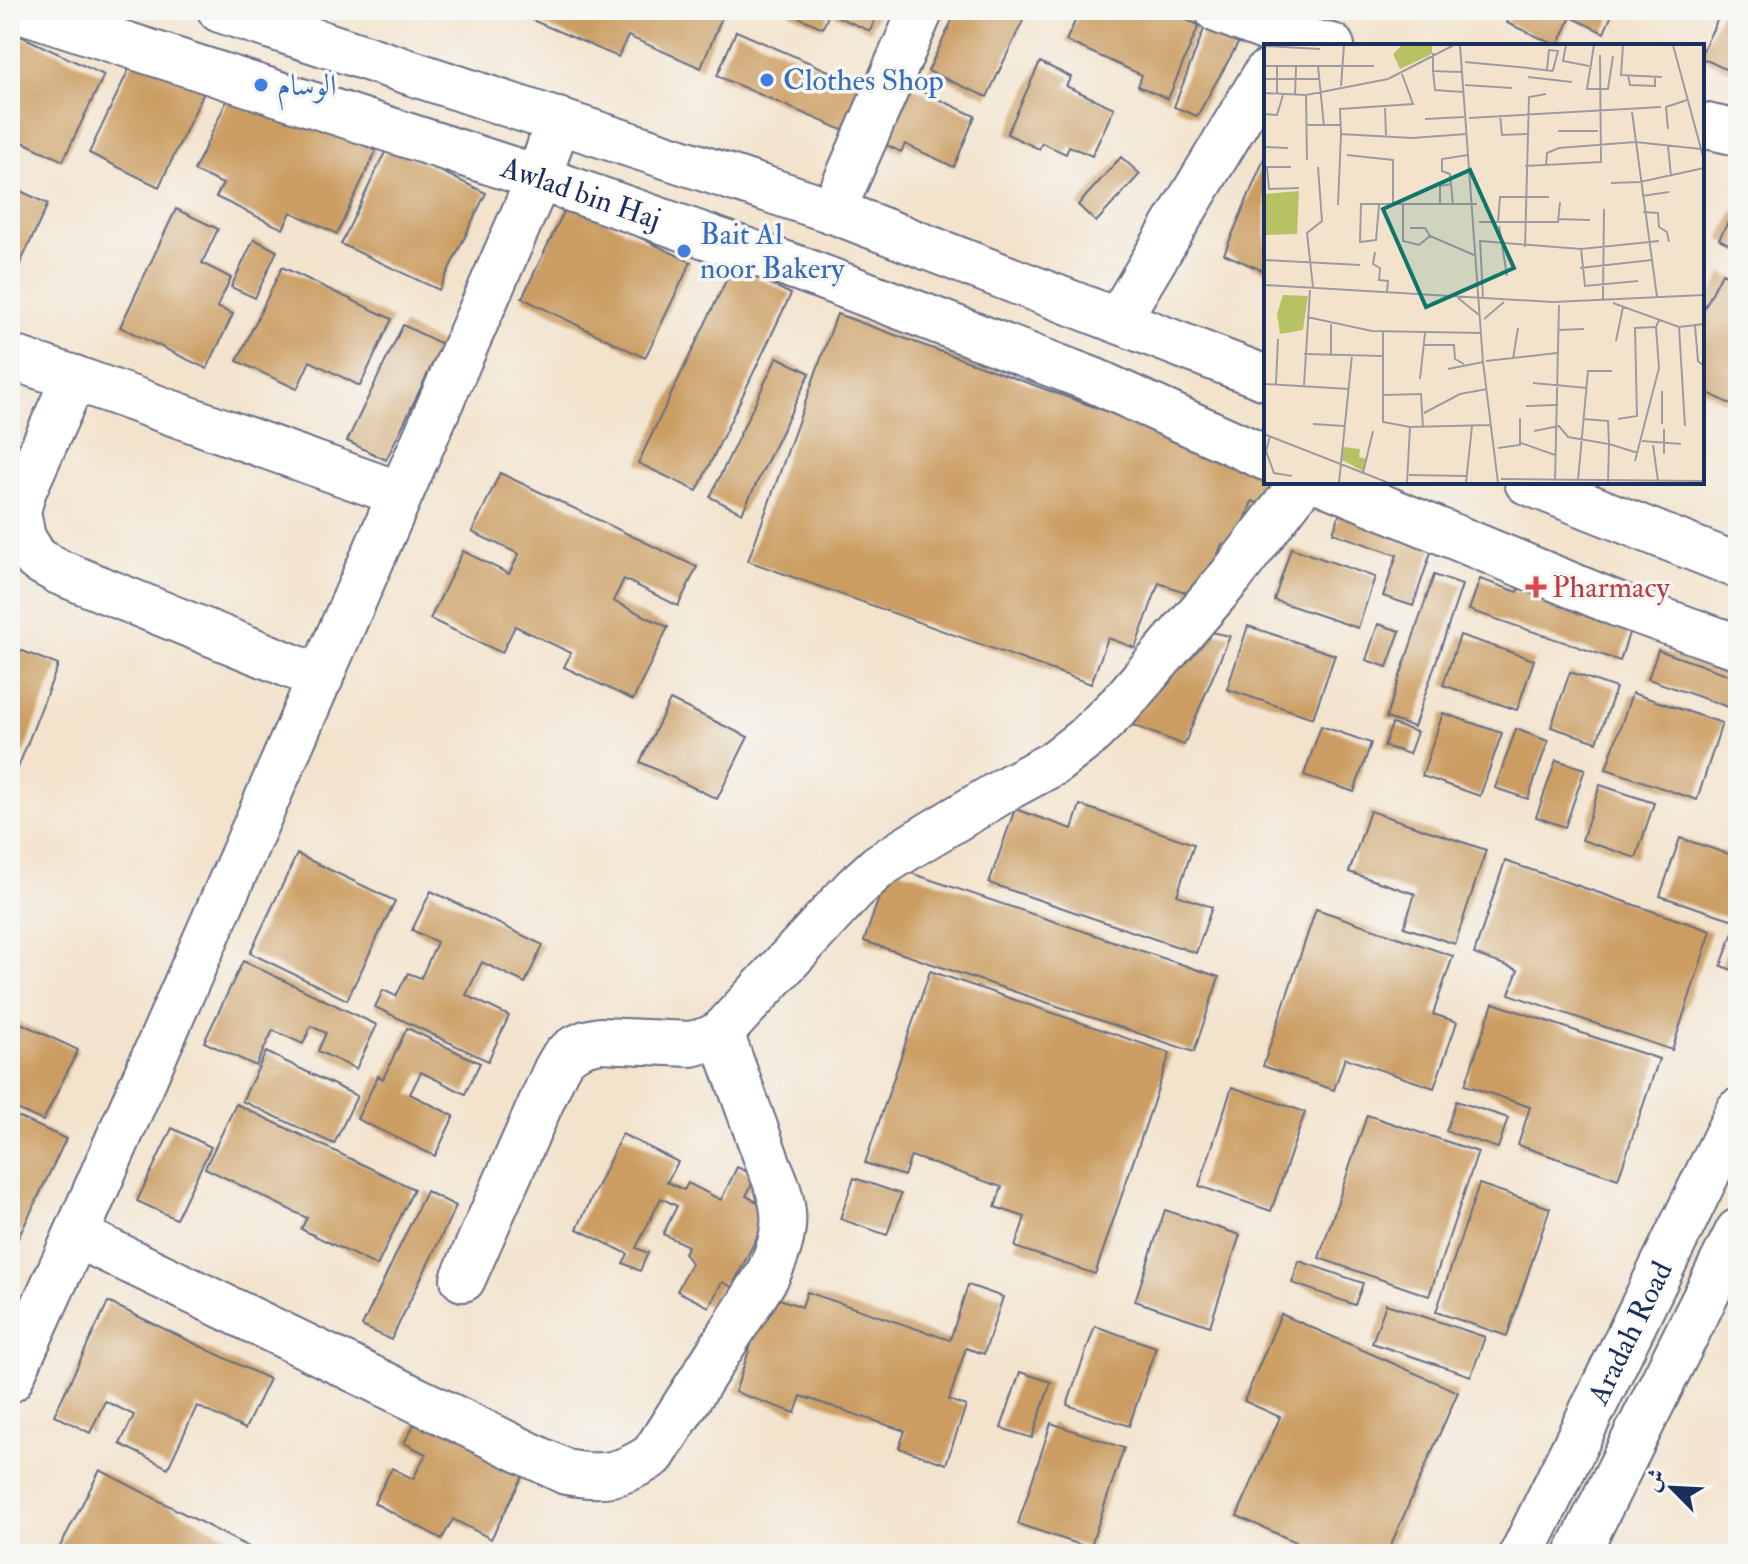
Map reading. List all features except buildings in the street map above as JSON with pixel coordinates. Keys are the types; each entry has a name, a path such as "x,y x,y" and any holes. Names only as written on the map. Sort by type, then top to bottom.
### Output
{"street":[{"name":"Awlad bin Haj","path":"20,10 539,178 803,270 1093,380 1264,457"},
{"name":"Awlad bin Haj","path":"220,10 833,211 1264,377"},
{"path":"833,211 921,10"},
{"path":"1217,10 1285,41 1313,44"},
{"path":"1118,320 1264,76"},
{"path":"10,1380 539,178 558,120"},
{"path":"1704,125 1738,133"},
{"path":"10,357 400,494"},
{"path":"74,378 24,490 18,511 23,538 36,559 59,572 321,678"},
{"path":"463,1279 563,1057 573,1049 600,1040 691,1044 721,1033 879,866 1054,763 1086,738 1120,705 1231,576 1301,484"},
{"path":"1327,484 1731,650"},
{"path":"1532,484 1738,566"},
{"path":"76,1235 566,1472 589,1477 613,1475 634,1468 653,1455 767,1276 778,1254 784,1230 779,1186 721,1033"},
{"name":"Aradah Road","path":"1522,1554 1738,1111"},
{"name":"Aradah Road","path":"1577,1554 1738,1231"}],"place":[{"name":"Clothes Shop","path":"767,80"},
{"name":"الوسام","path":"261,85"},
{"name":"Bait Al noor Bakery","path":"684,251"},
{"name":"Pharmacy","path":"1536,587"}]}
